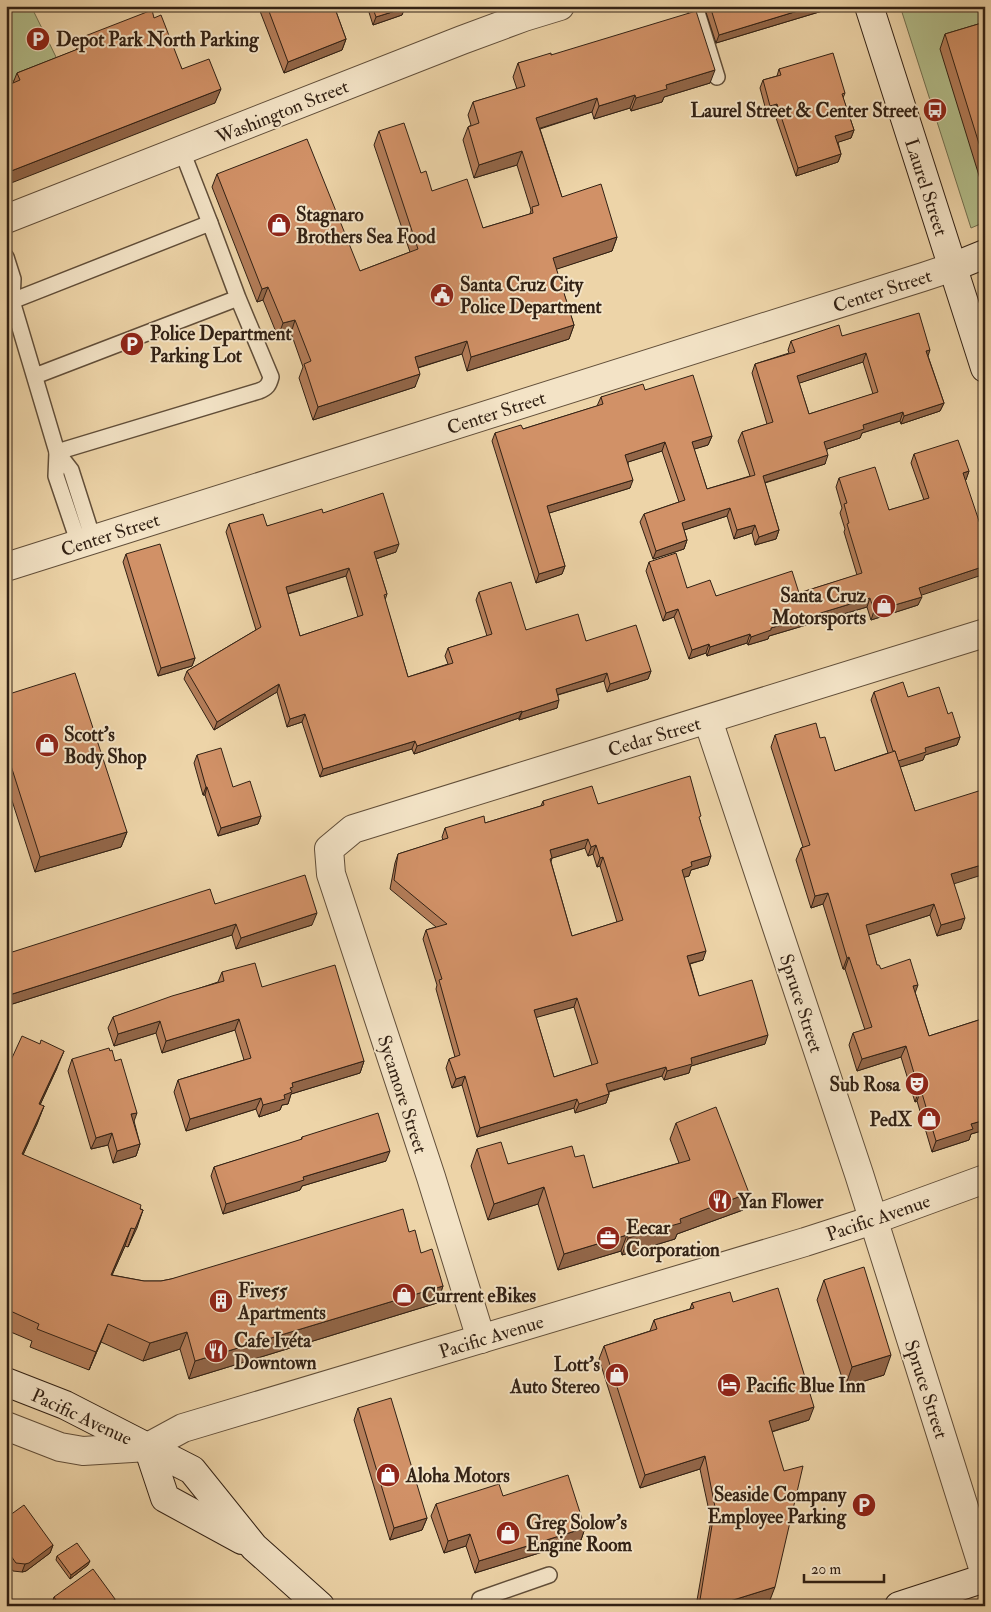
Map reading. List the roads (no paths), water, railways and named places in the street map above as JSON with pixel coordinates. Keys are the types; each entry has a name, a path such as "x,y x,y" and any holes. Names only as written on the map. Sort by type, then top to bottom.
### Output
{"street":[{"name":"Washington Street","path":"6,219 462,40 560,6"},
{"name":"Laurel Street","path":"869,6 985,368"},
{"name":"Center Street","path":"6,567 953,267 985,254"},
{"name":"Cedar Street","path":"329,849 353,829 985,633"},
{"name":"Spruce Street","path":"708,720 852,1155 985,1574"},
{"name":"Sycamore Street","path":"329,849 330,874 431,1177 481,1339"},
{"name":"Pacific Avenue","path":"6,1382 65,1406 148,1447 183,1428 804,1242 872,1220 985,1179"},
{"path":"6,1426 68,1449 83,1451 148,1447 192,1470 254,1547 320,1606"},
{"path":"148,1447 164,1498 254,1547"},
{"path":"899,1606 985,1578"}],"lane":[{"path":"695,6 717,77"},
{"path":"56,452 266,388 270,384 271,377 238,298 182,151"},
{"path":"9,298 210,224"},
{"path":"6,257 13,279 9,298 35,376 56,452 56,476 86,542"},
{"path":"35,376 238,298"},
{"path":"479,1606 480,1599 550,1575"}],"place":[{"name":"Depot Park North Parking","path":"38,39"},
{"name":"Laurel Street & Center Street","path":"935,110"},
{"name":"Stagnaro Brothers Sea Food","path":"279,225"},
{"name":"Santa Cruz City Police Department","path":"442,295"},
{"name":"Police Department Parking Lot","path":"132,344"},
{"name":"Santa Cruz Motorsports","path":"884,606"},
{"name":"Scott's Body Shop","path":"47,745"},
{"name":"Sub Rosa","path":"917,1084"},
{"name":"PedX","path":"929,1119"},
{"name":"Yan Flower","path":"720,1201"},
{"name":"Eecar Corporation","path":"608,1238"},
{"name":"Current eBikes","path":"404,1295"},
{"name":"Five55 Apartments","path":"221,1301"},
{"name":"Cafe Ivéta Downtown","path":"216,1351"},
{"name":"Lott's Auto Stereo","path":"617,1375"},
{"name":"Pacific Blue Inn","path":"729,1385"},
{"name":"Aloha Motors","path":"388,1475"},
{"name":"Seaside Company Employee Parking","path":"864,1505"},
{"name":"Greg Solow's Engine Room","path":"508,1533"}]}
